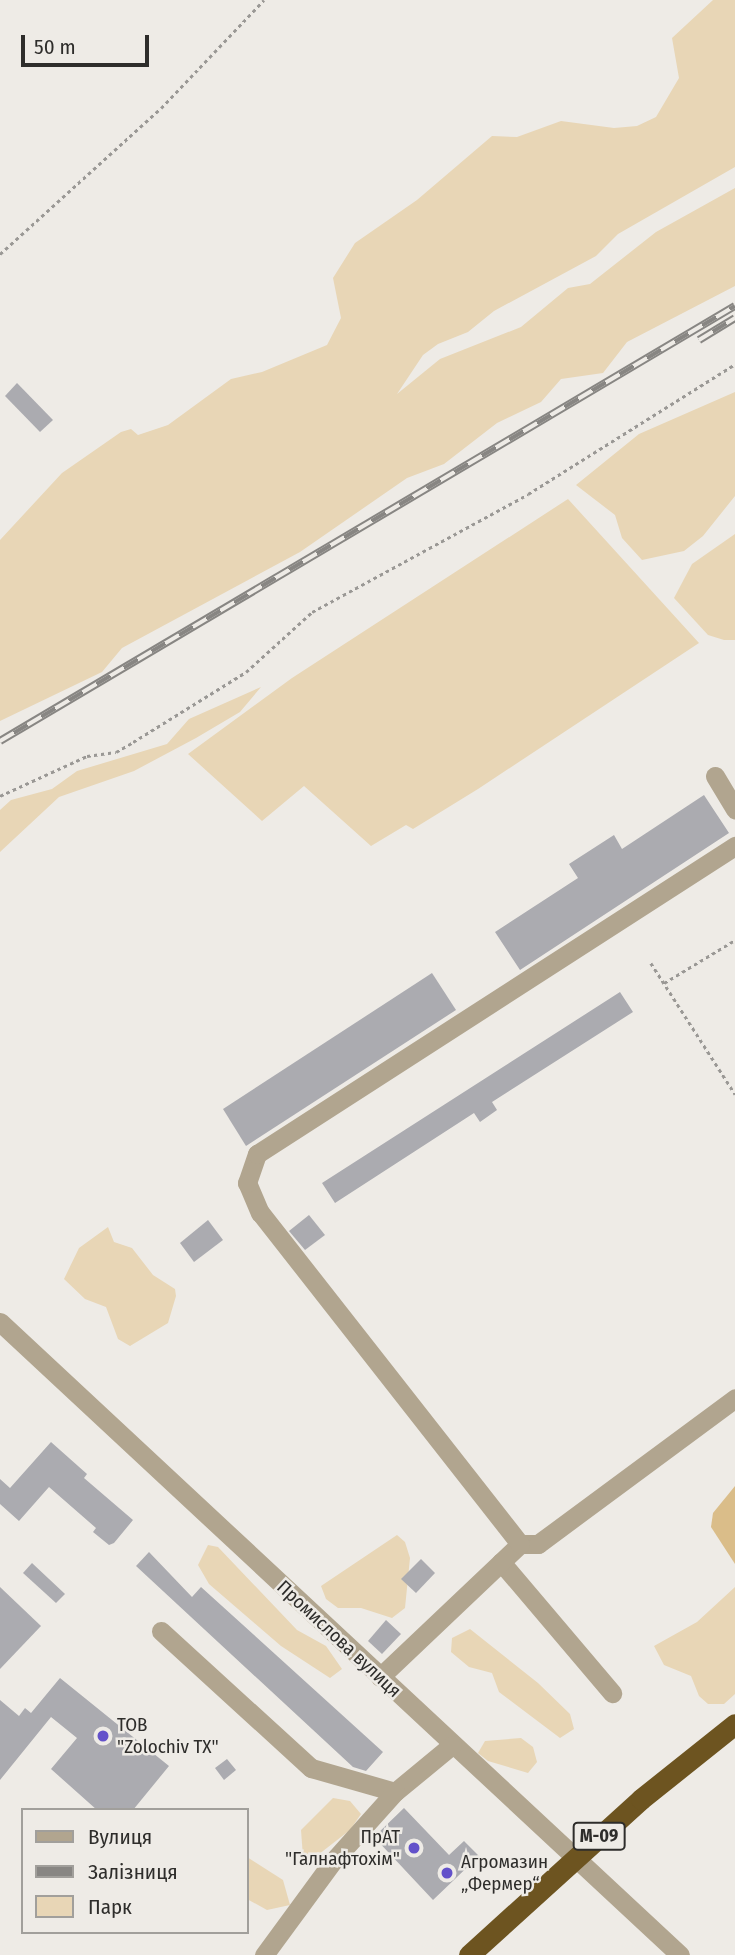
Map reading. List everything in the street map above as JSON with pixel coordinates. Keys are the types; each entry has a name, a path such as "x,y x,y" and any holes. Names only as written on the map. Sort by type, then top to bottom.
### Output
{"highway":[{"name":"М-09","path":"468,1955 573,1859 735,1724"}],"street":[{"path":"715,776 735,809"},
{"path":"520,1544 260,1213 247,1182 257,1154 735,846"},
{"name":"Промислова вулиця","path":"0,1322 573,1859 680,1955"},
{"path":"380,1677 520,1544 538,1544 735,1398"},
{"path":"501,1562 612,1693"},
{"path":"161,1631 311,1768 396,1792"},
{"path":"264,1955 333,1861 396,1792 452,1745"}],"path":[{"path":"0,254 161,108 264,0"},
{"path":"0,796 61,767 116,752 134,742 246,671 313,612 528,494 735,364"},
{"path":"663,983 735,940"},
{"path":"651,964 735,1094"}],"green space":[{"path":"713,0 735,0 735,167 618,234 596,256 494,311 468,332 438,344 423,355 397,394 440,359 521,327 568,288 590,284 656,232 735,188 735,286 627,342 603,373 561,379 541,402 497,423 444,464 407,478 300,552 122,648 102,672 0,721 0,540 62,473 121,432 131,429 138,435 168,425 231,379 262,372 327,345 341,318 333,278 355,243 417,200 492,136 517,137 561,121 614,128 637,126 656,117 679,78 672,38"},
{"path":"735,392 735,496 703,536 684,551 642,560 622,538 615,515 576,485 639,434"},
{"path":"568,499 699,643 478,789 413,829 406,825 371,846 304,786 262,821 188,754 292,678"},
{"path":"735,534 735,640 724,640 708,635 674,598 692,564"},
{"path":"261,687 240,712 196,738 134,771 59,797 0,852 0,810 11,800 52,789 77,771 167,744 189,719"},
{"path":"108,1227 114,1242 132,1248 153,1275 175,1289 176,1296 168,1323 130,1346 118,1339 106,1307 85,1299 64,1279 79,1248"},
{"path":"397,1535 405,1542 410,1558 405,1608 392,1618 361,1608 338,1608 326,1599 321,1586"},
{"path":"208,1545 218,1547 297,1630 326,1646 342,1669 330,1678 281,1646 209,1584 198,1565"},
{"path":"735,1587 735,1694 724,1704 708,1704 699,1696 691,1676 664,1665 654,1646 697,1622"},
{"path":"470,1629 538,1683 570,1714 574,1729 560,1738 499,1692 492,1673 469,1667 451,1652 452,1638"},
{"path":"521,1738 533,1747 537,1762 528,1773 488,1761 478,1753 485,1741"},
{"path":"333,1798 350,1801 361,1814 350,1830 314,1858 303,1857 301,1830"},
{"path":"248,1858 283,1880 290,1905 267,1910 248,1900"}],"shaded area":[{"path":"735,1486 735,1564 711,1527 713,1513"}],"building":[{"path":"17,383 53,420 40,432 5,396"},
{"path":"704,795 729,833 520,970 495,932 578,878 569,864 614,835 622,849"},
{"path":"432,973 456,1010 246,1146 223,1109"},
{"path":"620,992 633,1012 492,1102 497,1110 480,1122 474,1113 335,1203 322,1183"},
{"path":"309,1215 325,1235 305,1250 289,1231"},
{"path":"208,1220 223,1240 194,1262 180,1243"},
{"path":"51,1442 87,1474 84,1478 133,1520 114,1543 109,1545 93,1532 96,1528 49,1487 19,1521 0,1504 0,1479 10,1488"},
{"path":"149,1552 192,1597 201,1587 383,1752 366,1771 353,1767 136,1566"},
{"path":"421,1559 435,1573 416,1593 401,1579"},
{"path":"32,1563 65,1594 56,1603 23,1573"},
{"path":"0,1587 41,1626 0,1669"},
{"path":"386,1620 401,1634 382,1654 368,1641"},
{"path":"60,1678 169,1766 135,1808 95,1808 51,1769 77,1738 51,1717 0,1780 0,1700 19,1716 25,1708 31,1713"},
{"path":"227,1759 236,1770 224,1780 215,1768"},
{"name":"ПрАТ \"Галнафтохім\"","path":"404,1808 449,1855 464,1841 479,1856 433,1900 374,1837"}],"railway":[{"path":"0,741 735,306"},
{"path":"699,340 735,318"}],"place":[{"name":"ТОВ \"Zolochiv TX\"","path":"103,1736"},
{"name":"ПрАТ \"Галнафтохім\"","path":"414,1848"},
{"name":"Агромазин „Фермер“","path":"447,1873"}]}
